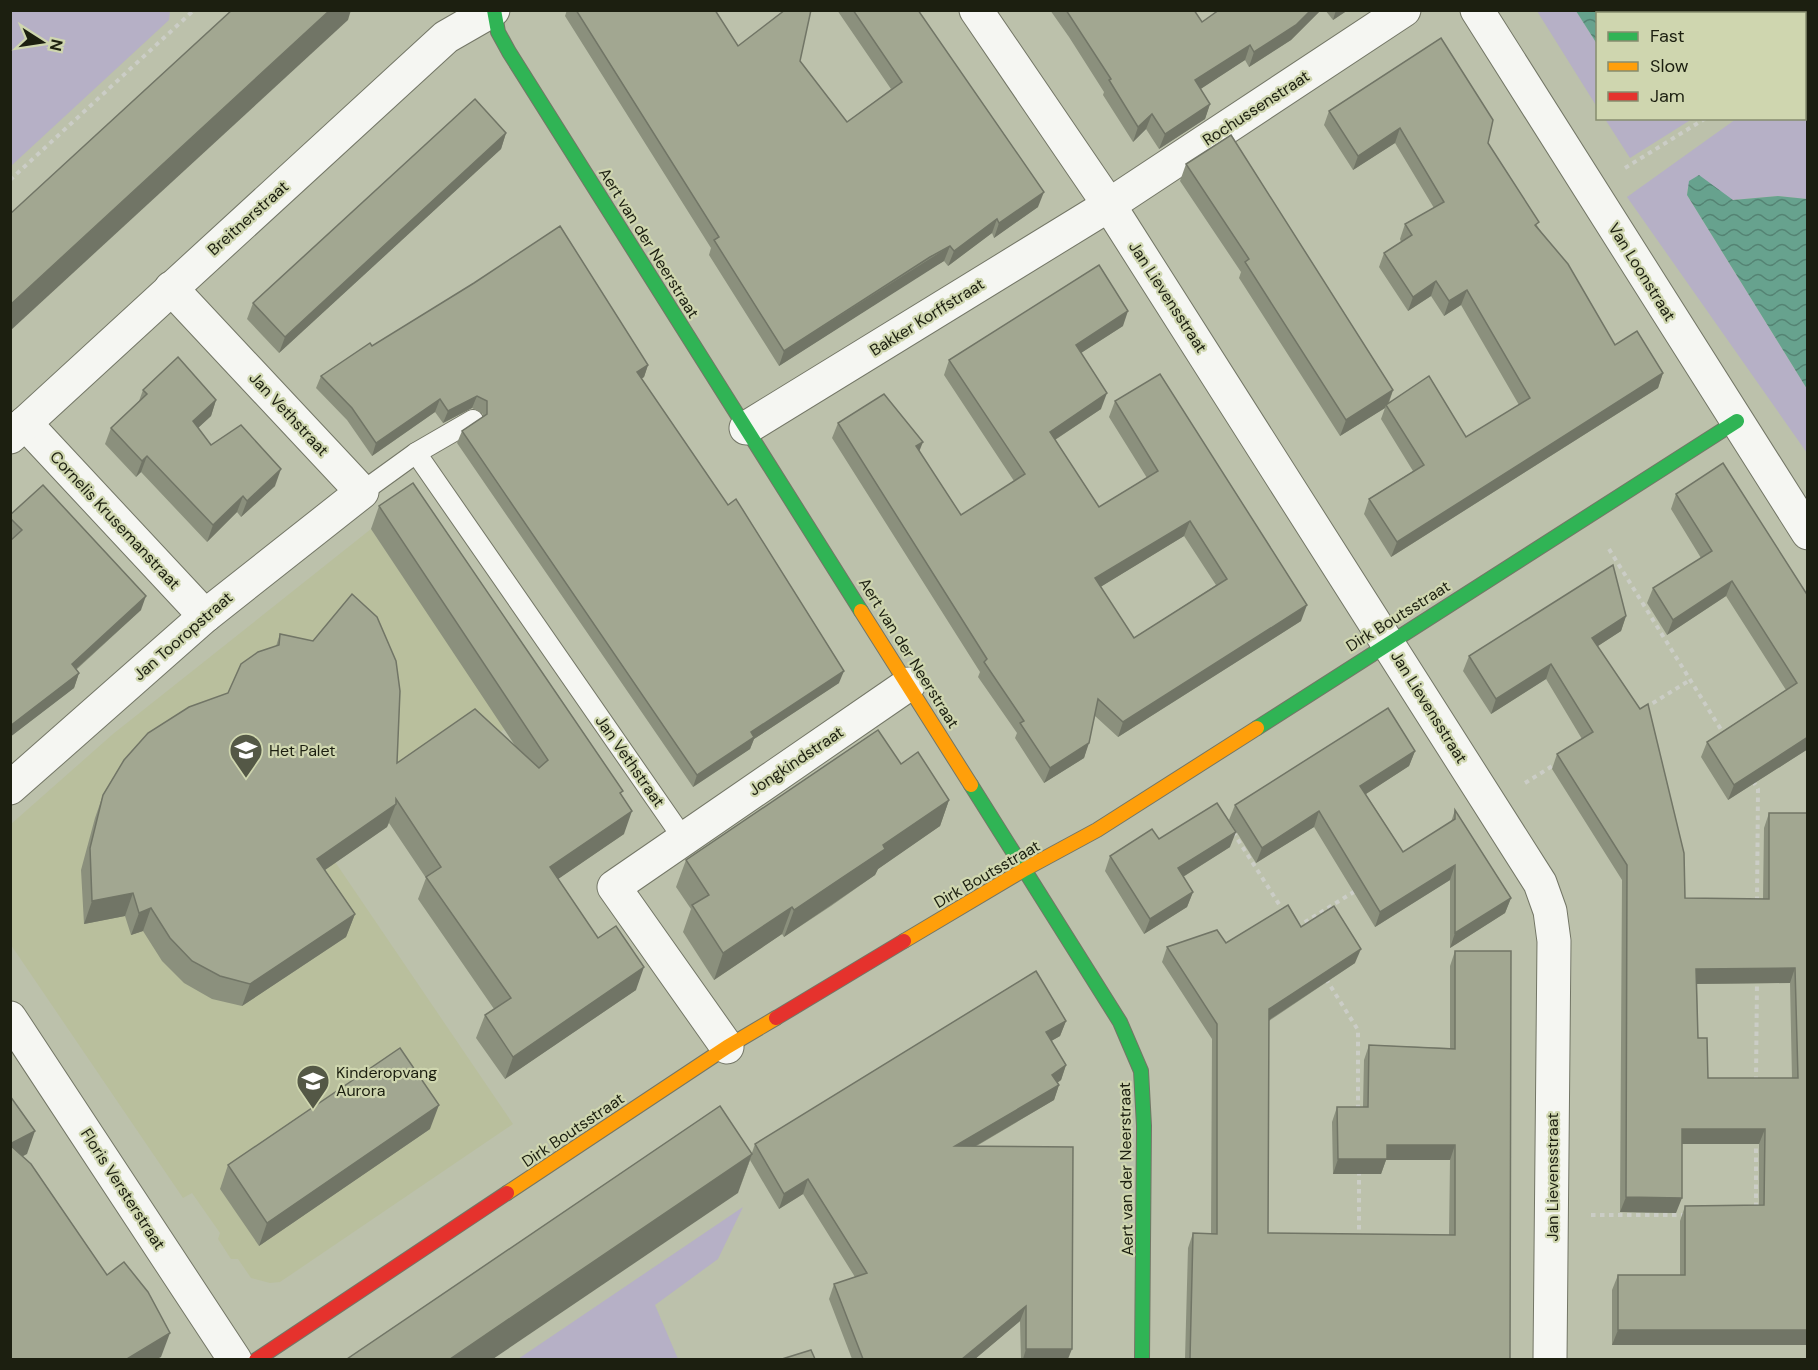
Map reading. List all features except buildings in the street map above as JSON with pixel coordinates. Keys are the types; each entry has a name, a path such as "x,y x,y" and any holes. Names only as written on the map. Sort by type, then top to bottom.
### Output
{"street":[{"name":"Breitnerstraat","path":"18,430 446,37 494,10"},
{"name":"Aert van der Neerstraat","path":"494,10 498,32 509,52 1120,1022 1141,1071 1144,1126 1143,1359"},
{"name":"Jan Lievensstraat","path":"976,10 1109,205 1540,883 1550,911 1554,941 1550,1359"},
{"name":"Rochussenstraat","path":"1109,205 1404,10"},
{"name":"Van Loonstraat","path":"1477,10 1808,533"},
{"name":"Bakker Korffstraat","path":"746,428 1109,205"},
{"name":"Jan Vethstraat","path":"171,288 362,492"},
{"name":"Dirk Boutsstraat","path":"256,1359 727,1047 1025,869 1097,830 1388,641 1737,421"},
{"name":"Cornelis Krusemanstraat","path":"18,430 205,616"},
{"name":"Jan Tooropstraat","path":"10,788 205,616 362,492"},
{"name":"Jongkindstraat","path":"683,838 909,684"},
{"path":"683,838 614,886 727,1047"},
{"name":"Floris Versterstraat","path":"10,1018 235,1359"}],"lane":[{"path":"362,492 416,453 473,420"},
{"name":"Jan Vethstraat","path":"416,453 683,838"}],"path":[{"path":"10,180 194,10"},
{"path":"1590,190 1703,120"},
{"path":"1588,515 1727,739"},
{"path":"1640,711 1690,680"},
{"path":"1491,805 1561,761"},
{"path":"1752,779 1758,789 1757,907"},
{"path":"1231,828 1294,929 1363,885"},
{"path":"1320,969 1358,1030 1358,1114"},
{"path":"1756,1085 1757,978"},
{"path":"1756,1132 1756,1215"},
{"path":"1359,1161 1359,1245"},
{"path":"1551,1215 1688,1215"}],"shaded area":[{"path":"11,10 170,11 169,20 11,166"},
{"path":"1537,11 1576,11 1596,42 1596,105"},
{"path":"1807,67 1807,199 1778,196 1733,200 1688,187 1687,195 1807,389 1807,453 1627,197 1735,120 1806,120"},
{"path":"1606,120 1690,120 1630,158"},
{"name":"Het Palet","path":"371,529 506,728 327,850 513,1124 280,1282 270,1283 251,1278 238,1259 231,1259 218,1239 220,1233 192,1193 183,1198 11,945 10,825 113,734"},
{"path":"743,1207 718,1259 655,1305 678,1359 518,1359"}],"water":[{"path":"1576,11 1598,11 1596,12 1596,42"},
{"path":"1699,175 1733,200 1778,196 1807,199 1807,389 1687,195 1689,181"}],"traffic: fast":[{"path":"494,10 498,32 509,52 861,611"},
{"path":"1257,728 1737,421"},
{"path":"971,785 1120,1022 1141,1071 1144,1126 1142,1360"}],"traffic: slow":[{"path":"861,611 971,785"},
{"path":"904,941 1025,869 1097,830 1257,728"},
{"path":"507,1193 727,1047 776,1018"}],"traffic: jam":[{"path":"776,1018 904,941"},
{"path":"256,1360 507,1193"}],"place":[{"name":"Het Palet","path":"246,779"},
{"name":"Kinderopvang Aurora","path":"313,1110"}]}
